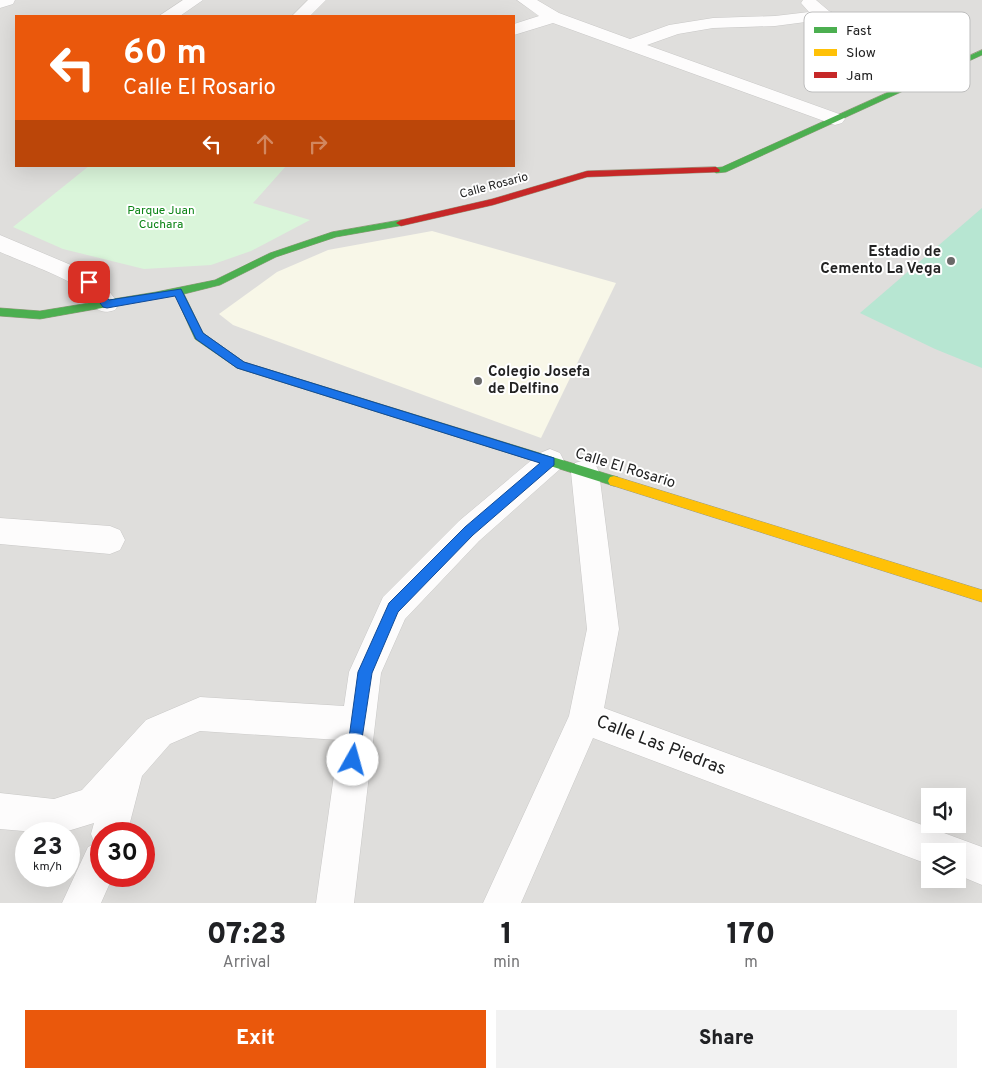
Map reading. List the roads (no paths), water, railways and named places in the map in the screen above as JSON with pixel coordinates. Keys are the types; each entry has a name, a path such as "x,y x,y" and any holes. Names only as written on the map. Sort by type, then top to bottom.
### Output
{"street":[{"path":"0,3 7,0"},
{"path":"170,15 195,0"},
{"path":"301,15 318,0"},
{"path":"525,0 553,18 835,119"},
{"path":"806,0 821,12"},
{"path":"630,45 675,29 713,23 775,21 804,17"},
{"path":"515,30 553,18"},
{"name":"Calle Rosario","path":"970,58 982,52"},
{"name":"Calle Rosario","path":"0,312 40,315 218,283 273,255 335,234 407,222 493,202 587,174 723,170 895,92"},
{"path":"0,243 89,282 107,304"},
{"name":"Calle El Rosario","path":"178,291 200,336 241,365 982,596"},
{"path":"335,903 365,672 394,608 469,531 550,461"},
{"name":"Calle Las Piedras","path":"585,472 604,629 585,718 921,843"},
{"path":"0,531 110,540"},
{"path":"0,811 54,817 93,806 158,732 200,714 358,724"},
{"path":"502,903 585,718"},
{"path":"112,822 127,767"},
{"path":"966,860 982,866"},
{"path":"81,903 90,884"}],"place":[{"name":"Estadio de Cemento La Vega","path":"951,261"},
{"name":"Colegio Josefa de Delfino","path":"478,381"}],"park label":[{"name":"Parque Juan Cuchara","path":"161,218"}]}
